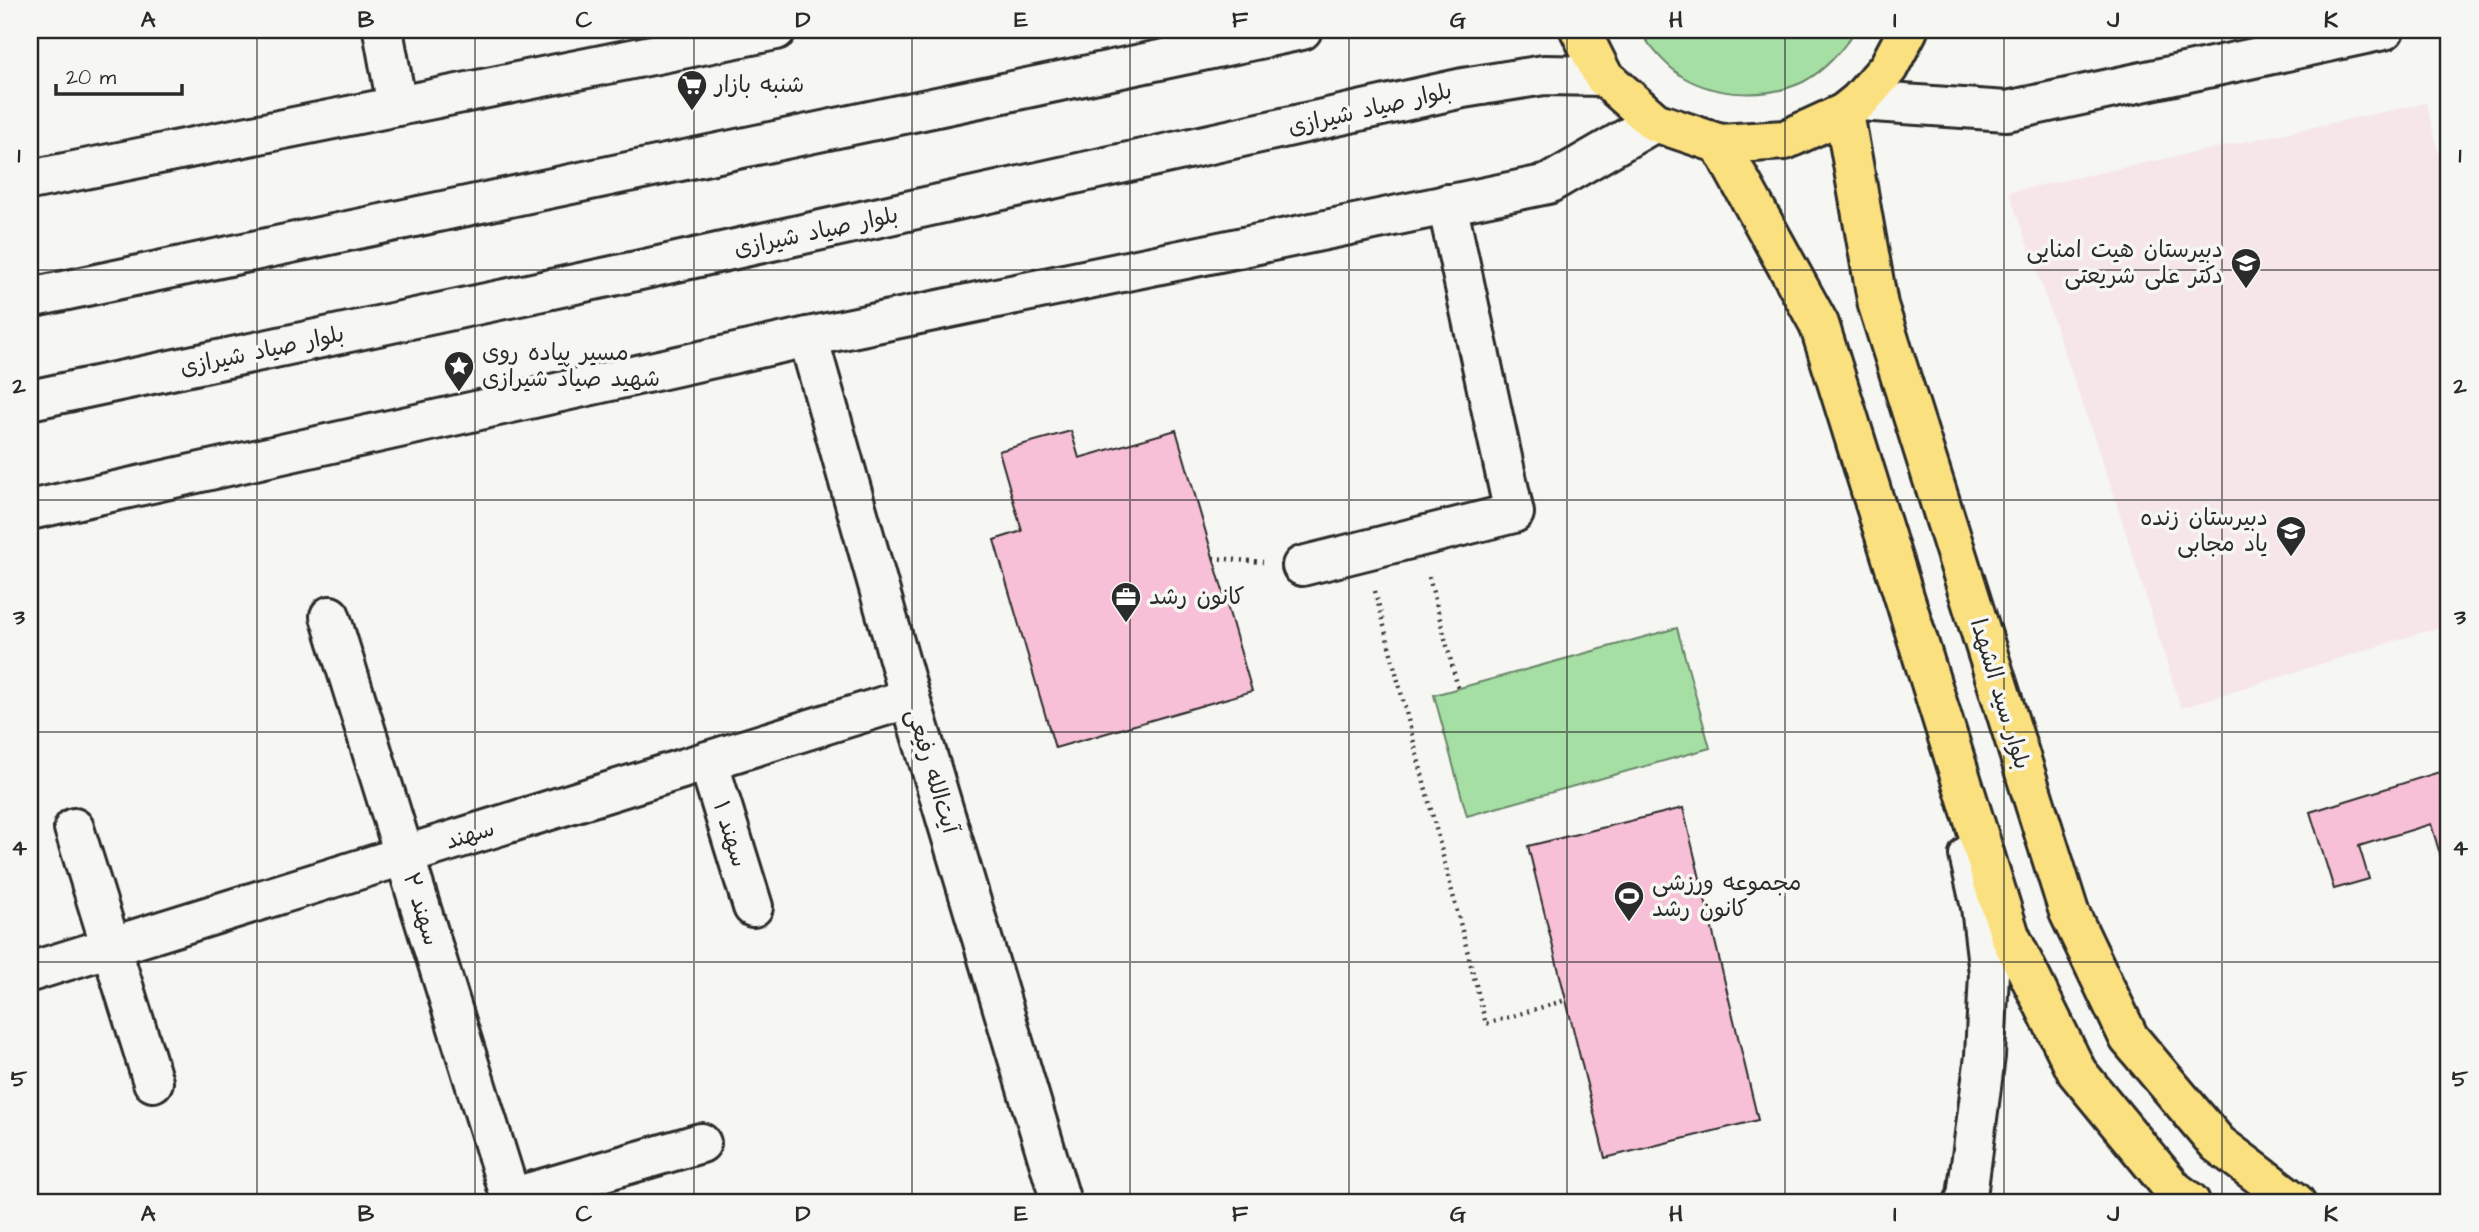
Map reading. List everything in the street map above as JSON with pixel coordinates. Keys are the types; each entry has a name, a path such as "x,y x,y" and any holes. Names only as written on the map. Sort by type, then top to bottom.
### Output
{"main road":[{"path":"1580,30 1603,76 1655,122 1720,144 1785,140 1852,107 1888,68 1908,30"},
{"name":"بلوار سید الشهدا","path":"1852,107 1878,305 2068,912 2129,1038 2218,1144 2295,1202"},
{"path":"1720,144 1819,324 2010,936 2077,1072 2174,1190 2190,1202"}],"street":[{"path":"383,30 397,106"},
{"path":"30,180 397,106 627,44 776,30"},
{"path":"30,298 1302,30"},
{"path":"1852,107 2007,111 2384,30"},
{"name":"بلوار صیاد شیرازی","path":"30,400 636,271 1463,88 1544,75 1603,76"},
{"path":"30,510 808,337 1548,184 1655,122"},
{"path":"1302,566 1514,513 1447,204"},
{"name":"آیت‌الله رفیعی","path":"808,337 910,698 1061,1202"},
{"name":"سهند ۲","path":"330,616 511,1200"},
{"name":"سهند","path":"30,972 910,698"},
{"path":"1942,719 1980,907 1989,973 1986,1056 1977,1134 1964,1202"},
{"name":"سهند ۱","path":"708,761 753,907"},
{"path":"74,828 153,1082"},
{"path":"511,1200 701,1143"}],"path":[{"path":"1418,537 1458,688"},
{"path":"1365,550 1486,1024 1566,1000"},
{"path":"1213,558 1302,566"}],"shaded area":[{"name":"دبیرستان هیت امنایی دکتر علی شریعتی","path":"2426,103 2449,194 2449,624 2181,708 2113,492 2009,192"}],"green space":[{"path":"1639,30 1856,30 1833,59 1803,82 1774,91 1742,93 1711,89 1683,77 1659,56"},
{"path":"1677,628 1710,748 1467,816 1434,695"}],"building":[{"name":"کانون رشد","path":"1176,430 1252,691 1055,748 994,540 1022,531 999,451 1071,431 1079,458"},
{"path":"2449,769 2449,884 2431,824 2359,846 2369,879 2334,889 2310,812"},
{"name":"مجموعه ورزشی کانون رشد","path":"1683,808 1758,1120 1605,1158 1528,846"}],"place":[{"name":"شنبه بازار","path":"692,112"},
{"name":"دبیرستان هیت امنایی دکتر علی شریعتی","path":"2246,290"},
{"name":"مسیر پیاده روی شهید صیاد شیرازی","path":"459,393"},
{"name":"دبیرستان زنده یاد مجابی","path":"2291,558"},
{"name":"کانون رشد","path":"1126,624"},
{"name":"مجموعه ورزشی کانون رشد","path":"1629,923"}]}
